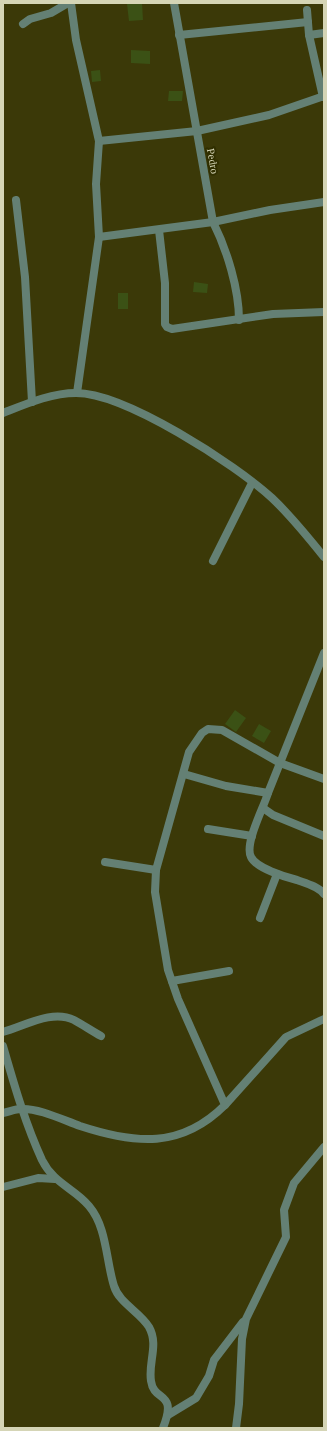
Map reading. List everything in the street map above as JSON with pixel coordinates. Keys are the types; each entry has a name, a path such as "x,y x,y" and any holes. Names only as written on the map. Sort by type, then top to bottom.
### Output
{"street":[{"path":"23,24 30,19 51,13 68,3"},
{"path":"71,3 76,40 99,141 96,184 99,237 77,393"},
{"name":"Pedro","path":"174,3 213,222 231,270 239,310 238,320"},
{"path":"99,141 197,131 269,115 323,97 309,35 307,10"},
{"path":"179,35 308,22"},
{"path":"309,35 324,34"},
{"path":"16,200 25,277 32,402"},
{"path":"99,237 213,222 270,210 324,202"},
{"path":"159,230 165,283 165,324 167,327 172,329 273,314 324,312"},
{"path":"3,413 32,402 65,394 91,394 119,403 141,413 212,452 272,498 305,532 324,557"},
{"path":"213,561 252,483"},
{"path":"324,653 252,836 250,856 254,862 276,874 321,890 324,894"},
{"path":"224,1105 178,999 172,981 160,926 155,892 156,870 189,752 202,733 208,729 222,730 280,763 324,780"},
{"path":"184,774 244,790 268,793"},
{"path":"263,808 273,815 324,836"},
{"path":"208,828 252,836"},
{"path":"105,862 156,870"},
{"path":"260,918 276,874"},
{"path":"172,981 230,971"},
{"path":"3,1032 48,1016 62,1016 73,1019 101,1036"},
{"path":"3,1113 22,1109 48,1114 123,1138 142,1140 165,1137 189,1131 212,1118 286,1037 324,1019"},
{"path":"3,1046 22,1109 43,1161 55,1180 88,1205 96,1218 114,1288 139,1314 149,1328 153,1337 154,1344 151,1379 155,1389 166,1400 168,1407 168,1415 163,1428"},
{"path":"168,1415 196,1398 209,1376 214,1360 246,1318 286,1237 284,1210 294,1183 324,1147"},
{"path":"3,1187 38,1178 55,1180"},
{"path":"236,1428 239,1404 242,1339 246,1318"}],"building":[{"path":"142,3 143,20 129,21 127,4"},
{"path":"131,50 150,51 150,64 131,63"},
{"path":"100,70 101,81 92,82 91,71"},
{"path":"169,91 183,91 182,101 168,101"},
{"path":"194,282 208,284 207,293 193,292"},
{"path":"118,293 128,293 128,309 118,309"},
{"path":"235,710 246,718 236,732 225,724"},
{"path":"259,724 271,731 264,743 252,736"}]}
